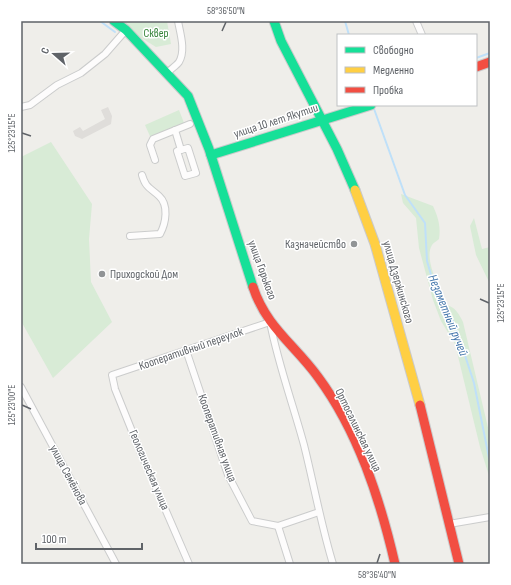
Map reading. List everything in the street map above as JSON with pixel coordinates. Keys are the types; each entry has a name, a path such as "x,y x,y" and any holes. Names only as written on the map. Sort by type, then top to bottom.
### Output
{"street":[{"name":"улица Горького","path":"114,21 126,30 188,96 211,155 258,301 270,322 274,345 304,446 318,512 333,564"},
{"path":"168,73 181,58 182,43 178,21"},
{"name":"улица Дзержинского","path":"274,21 281,41 322,119 361,204 375,244 422,413 459,564"},
{"path":"416,21 422,34"},
{"path":"21,107 30,105 57,85 81,73 105,54 126,30"},
{"path":"477,67 490,62"},
{"name":"улица 10 лет Якутии","path":"211,155 322,119 368,106"},
{"path":"155,160 150,145 153,139 190,124"},
{"path":"175,130 181,150"},
{"path":"130,236 160,234 164,226 164,205 158,195 144,184 142,175"},
{"name":"Кооперативный переулок","path":"112,376 270,322"},
{"name":"Ортосалинская улица","path":"270,322 318,378 336,405 357,450 379,504 395,564"},
{"name":"Кооперативная улица","path":"186,350 228,475 252,521 278,526"},
{"name":"Геологическая улица","path":"112,376 140,451 189,564"},
{"name":"улица Семёнова","path":"21,387 116,564"},
{"path":"290,564 278,526 318,512"},
{"path":"449,524 489,517"}],"shaded area":[{"path":"108,107 112,116 111,124 82,139 75,136 73,131 80,127 83,131 105,119 101,110"}],"green space":[{"name":"Сквер","path":"125,21 167,21 171,44 156,47 122,26"},
{"path":"179,110 186,128 153,143 145,125"},
{"path":"51,142 92,204 89,239 91,282 112,322 53,378 21,321 21,157"},
{"path":"401,194 433,206 438,218 440,230 439,239 433,244 430,251 431,266 437,284 447,305 459,314 463,322 490,436 490,479 480,447 455,344 441,321 433,300 419,248 416,218 403,203"},
{"path":"474,218 482,249 490,247 490,284 476,255 470,226"}],"waterway":[{"path":"100,21 115,32"},
{"name":"Незаметный ручей","path":"345,21 349,34"},
{"path":"477,58 490,53"},
{"name":"Незаметный ручей","path":"373,106 405,195 425,223 427,261 434,285 450,314 459,337 474,383 490,463"}],"traffic: fast":[{"path":"114,21 126,30 188,96 209,149 253,287"},
{"path":"274,21 281,41 337,149 355,190"},
{"path":"211,155 368,106"}],"traffic: slow":[{"path":"355,190 375,244 420,405"}],"traffic: jam":[{"path":"477,67 490,62"},
{"path":"253,287 265,313 273,325 318,377 345,420 366,466 375,491 395,564"},
{"path":"420,405 459,564"}],"place":[{"name":"Казначейство","path":"354,244"},
{"name":"Приходской Дом","path":"102,274"}]}
